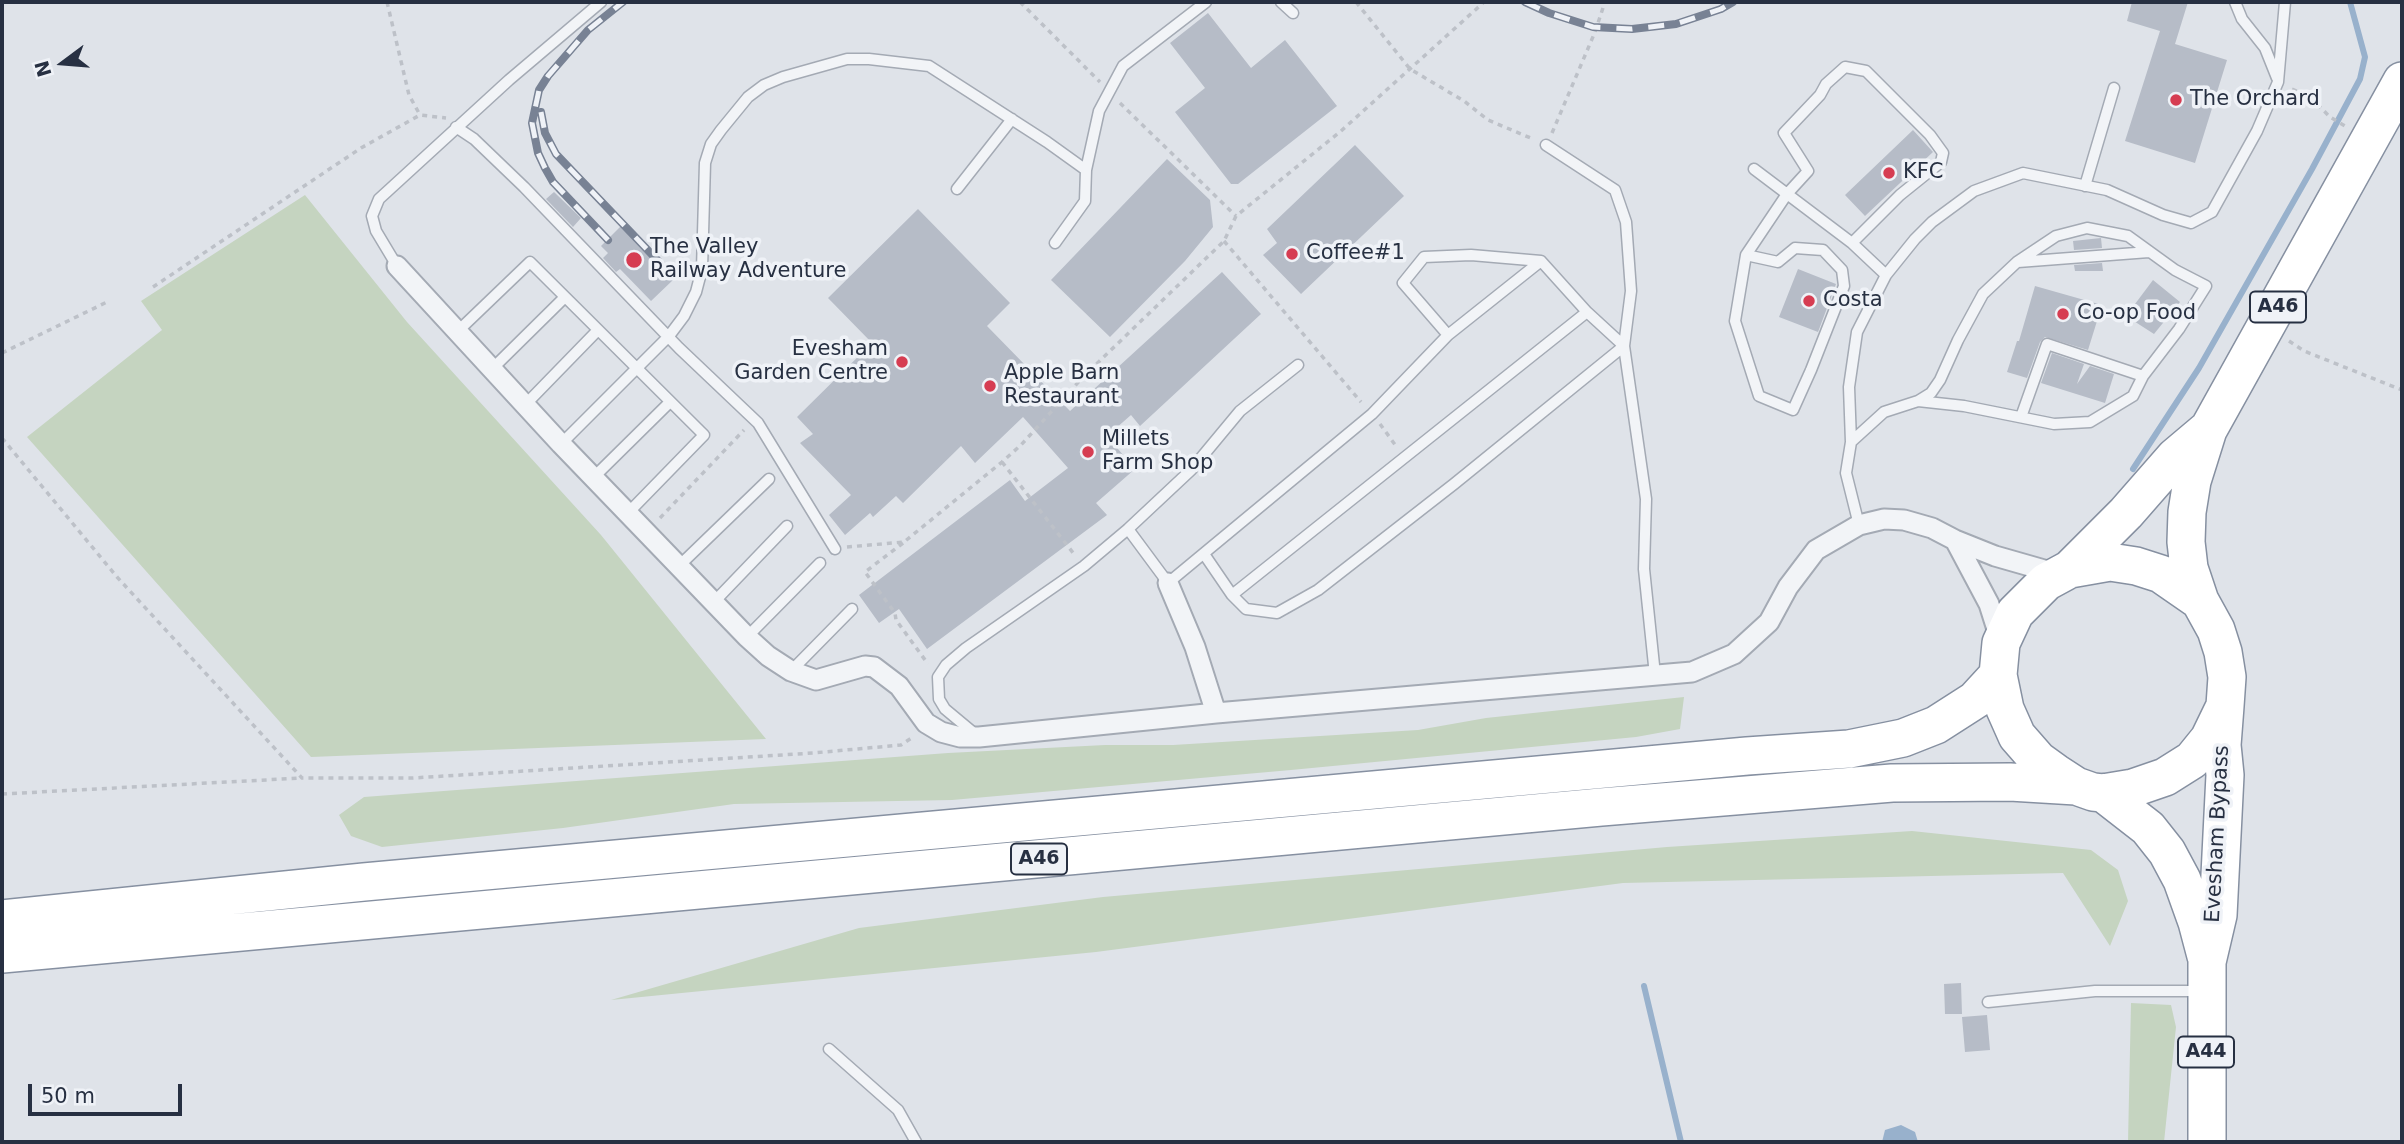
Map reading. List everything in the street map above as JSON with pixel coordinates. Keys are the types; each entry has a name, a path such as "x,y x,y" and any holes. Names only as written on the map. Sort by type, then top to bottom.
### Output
{"highway":[{"name":"A46","path":"2200,601 2189,568 2187,512 2192,481 2208,430 2402,82"},
{"path":"2225,775 2249,686 2250,666 2246,642 2238,620 2210,568 2204,542 2204,518 2206,490 2214,462 2237,413 2236,380"},
{"name":"A46","path":"2065,572 2126,513 2175,457 2208,430"},
{"path":"2110,562 2161,574 2200,601 2216,629 2227,677 2225,706 2209,739 2192,760 2165,777 2133,788 2090,790 2038,760 2017,736 2005,709 2000,659 2015,613 2046,582 2065,572 2110,562"},
{"name":"A46","path":"2,919 391,880 1747,756 1849,749 1903,738 1936,725 1975,700 2000,659"},
{"name":"Evesham Bypass","path":"2207,1142 2207,976 2218,915 2225,775 2222,745 2225,706"},
{"name":"A46","path":"2,954 1865,785 2010,782 2090,790"},
{"name":"Evesham Bypass","path":"2090,790 2148,828 2167,852 2182,880 2197,922 2207,976"}],"street":[{"path":"397,266 561,444 768,656 791,671 816,680 865,666 874,667 899,686 926,723 941,732 960,737 1692,672 1734,654 1769,622 1788,587 1816,550 1859,525 1884,520 1904,520 1932,528 1955,540 2014,562 2065,572"},
{"path":"1955,540 1989,604 2000,659"},
{"path":"1168,583 1195,647 1216,713"}],"lane":[{"path":"397,266 376,232 372,216 379,199 456,127 601,2"},
{"path":"1055,243 1085,201 1086,170 1099,111 1123,66 1206,2"},
{"path":"1281,2 1293,13"},
{"path":"2235,2 2242,19 2265,48 2278,82"},
{"path":"1859,525 1846,473 1851,442 1849,387 1857,332 1886,275 1915,239 1932,222 1974,191 2023,173 2107,190 2163,215 2191,223 2212,212 2257,131 2278,82 2284,2"},
{"path":"561,444 669,336 696,292 702,269 705,163 711,144 748,97 764,85 783,77 847,60 869,58 929,66 1086,170"},
{"path":"1746,256 1778,262 1795,248 1823,250 1842,270 1844,286 1793,410 1759,397 1735,321 1746,256 1787,194 1808,171 1784,134 1826,84 1845,67 1866,71 1930,135 1943,153 1941,162 1900,195 1852,243"},
{"path":"2085,186 2114,88"},
{"path":"957,189 1012,119"},
{"path":"456,127 474,139 524,187 758,423 835,549"},
{"path":"1546,145 1615,191 1626,222 1631,291 1624,346 1646,499 1644,569 1648,629 1655,675"},
{"path":"1754,169 1852,243 1886,275"},
{"path":"1851,442 1884,412 1918,401 1931,393 1983,294 2017,262 2056,236 2087,228 2128,236 2175,270 2206,286 2179,329 2143,376 2133,396 2090,422 2053,424 1964,406 1918,401"},
{"path":"2017,262 2150,251"},
{"path":"1448,335 1403,283 1424,257 1471,255 1541,261 1587,312 1624,346"},
{"path":"1128,530 1168,583 1372,414 1448,335 1541,261"},
{"path":"457,332 530,262 704,435 629,512"},
{"path":"492,369 565,297"},
{"path":"1232,595 1587,312"},
{"path":"525,404 598,330"},
{"path":"2021,417 2047,344 2143,376"},
{"path":"1204,554 1245,609 1277,613 1318,590 1624,346"},
{"path":"979,737 945,709 939,699 938,677 966,648 1084,566 1128,530 1191,470 1240,411 1298,365"},
{"path":"594,477 670,402"},
{"path":"680,565 769,479"},
{"path":"714,602 788,526"},
{"path":"747,637 820,564"},
{"path":"791,671 852,609"},
{"path":"1988,1002 2207,976"},
{"path":"829,1049 898,1110 916,1142"}],"path":[{"path":"387,2 409,94 420,115"},
{"path":"1020,2 1236,216"},
{"path":"1356,2 1409,69 1464,101 1488,120 1546,145 1595,32 1605,2"},
{"path":"938,677 865,572 1021,445 1083,377 1224,241 1236,216 1341,131 1482,2"},
{"path":"2278,82 2309,97 2330,117 2346,126"},
{"path":"153,287 360,148 420,115 446,118 456,127"},
{"path":"1224,241 1372,414 1403,456"},
{"path":"2,353 107,302"},
{"path":"2267,327 2304,351 2402,390"},
{"path":"647,531 748,426"},
{"path":"2,438 117,577 302,778"},
{"path":"1002,462 1084,566"},
{"path":"835,549 904,542"},
{"path":"2,794 302,778 413,778 813,753 901,745 921,732 926,723"}],"green space":[{"path":"305,195 407,322 601,535 766,739 311,757 27,437 162,330 141,301"},
{"path":"1684,697 1680,729 1636,737 952,800 734,804 563,828 382,847 351,836 339,815 364,797 948,753 1105,745 1173,745 1418,730 1486,718"},
{"path":"1912,831 2091,850 2118,870 2128,901 2110,946 2063,873 1623,883 1096,952 611,1000 859,928 1103,897 1667,847"},
{"path":"2131,1003 2171,1005 2176,1027 2164,1142 2128,1142"}],"water":[{"path":"1901,1125 1915,1132 1918,1142 1882,1142 1885,1130"}],"building":[{"name":"The Orchard","path":"2132,2 2188,2 2175,44 2227,60 2195,163 2125,141 2160,31 2127,21"},
{"path":"1208,13 1251,68 1285,40 1337,106 1238,184 1231,184 1175,112 1205,88 1170,43"},
{"name":"KFC","path":"1913,130 1933,152 1865,216 1845,195"},
{"path":"1355,145 1404,196 1301,294 1263,255 1277,243 1267,229"},
{"path":"1167,159 1210,200 1213,227 1185,261 1110,337 1051,280"},
{"path":"554,192 581,218 573,227 546,199"},
{"path":"918,209 1010,303 987,326 1070,411 1222,272 1261,314 1140,426 1131,415 1107,436 1135,469 1096,503 1107,515 927,649 899,609 879,623 859,595 1010,480 1025,501 1068,468 1023,417 975,463 961,446 903,503 896,496 873,517 870,513 845,535 829,515 851,495 800,443 813,434 797,417 872,343 828,298"},
{"path":"621,226 673,280 651,301 620,269 616,272 603,258 608,253 601,246"},
{"path":"2101,238 2102,248 2074,250 2073,241"},
{"path":"2102,263 2103,271 2075,271 2074,265"},
{"name":"Costa","path":"1798,269 1836,284 1818,332 1779,317"},
{"path":"2153,280 2180,302 2154,334 2126,316"},
{"name":"Co-op Food","path":"2035,286 2102,305 2088,350 2045,337 2040,342 2027,378 2007,372"},
{"path":"2052,353 2084,364 2077,384 2090,366 2114,374 2105,403 2041,383"},
{"path":"1961,983 1962,1014 1945,1014 1944,984"},
{"path":"1987,1015 1990,1050 1965,1052 1962,1017"}],"waterway":[{"path":"2133,469 2199,368 2360,79 2365,57 2350,2"},
{"path":"1644,986 1681,1142"}],"railway":[{"path":"608,240 553,182 538,153 532,123 539,90 548,76 588,30 623,2"},
{"path":"1525,2 1593,27 1632,29 1676,24 1721,9 1733,2"},
{"path":"541,112 545,133 556,154 662,265"}],"place":[{"name":"The Orchard","path":"2176,100"},
{"name":"KFC","path":"1889,173"},
{"name":"Coffee#1","path":"1292,254"},
{"name":"The Valley Railway Adventure","path":"634,260"},
{"name":"Costa","path":"1809,301"},
{"name":"Co-op Food","path":"2063,314"},
{"name":"Evesham Garden Centre","path":"902,362"},
{"name":"Apple Barn Restaurant","path":"990,386"},
{"name":"Millets Farm Shop","path":"1088,452"}]}
